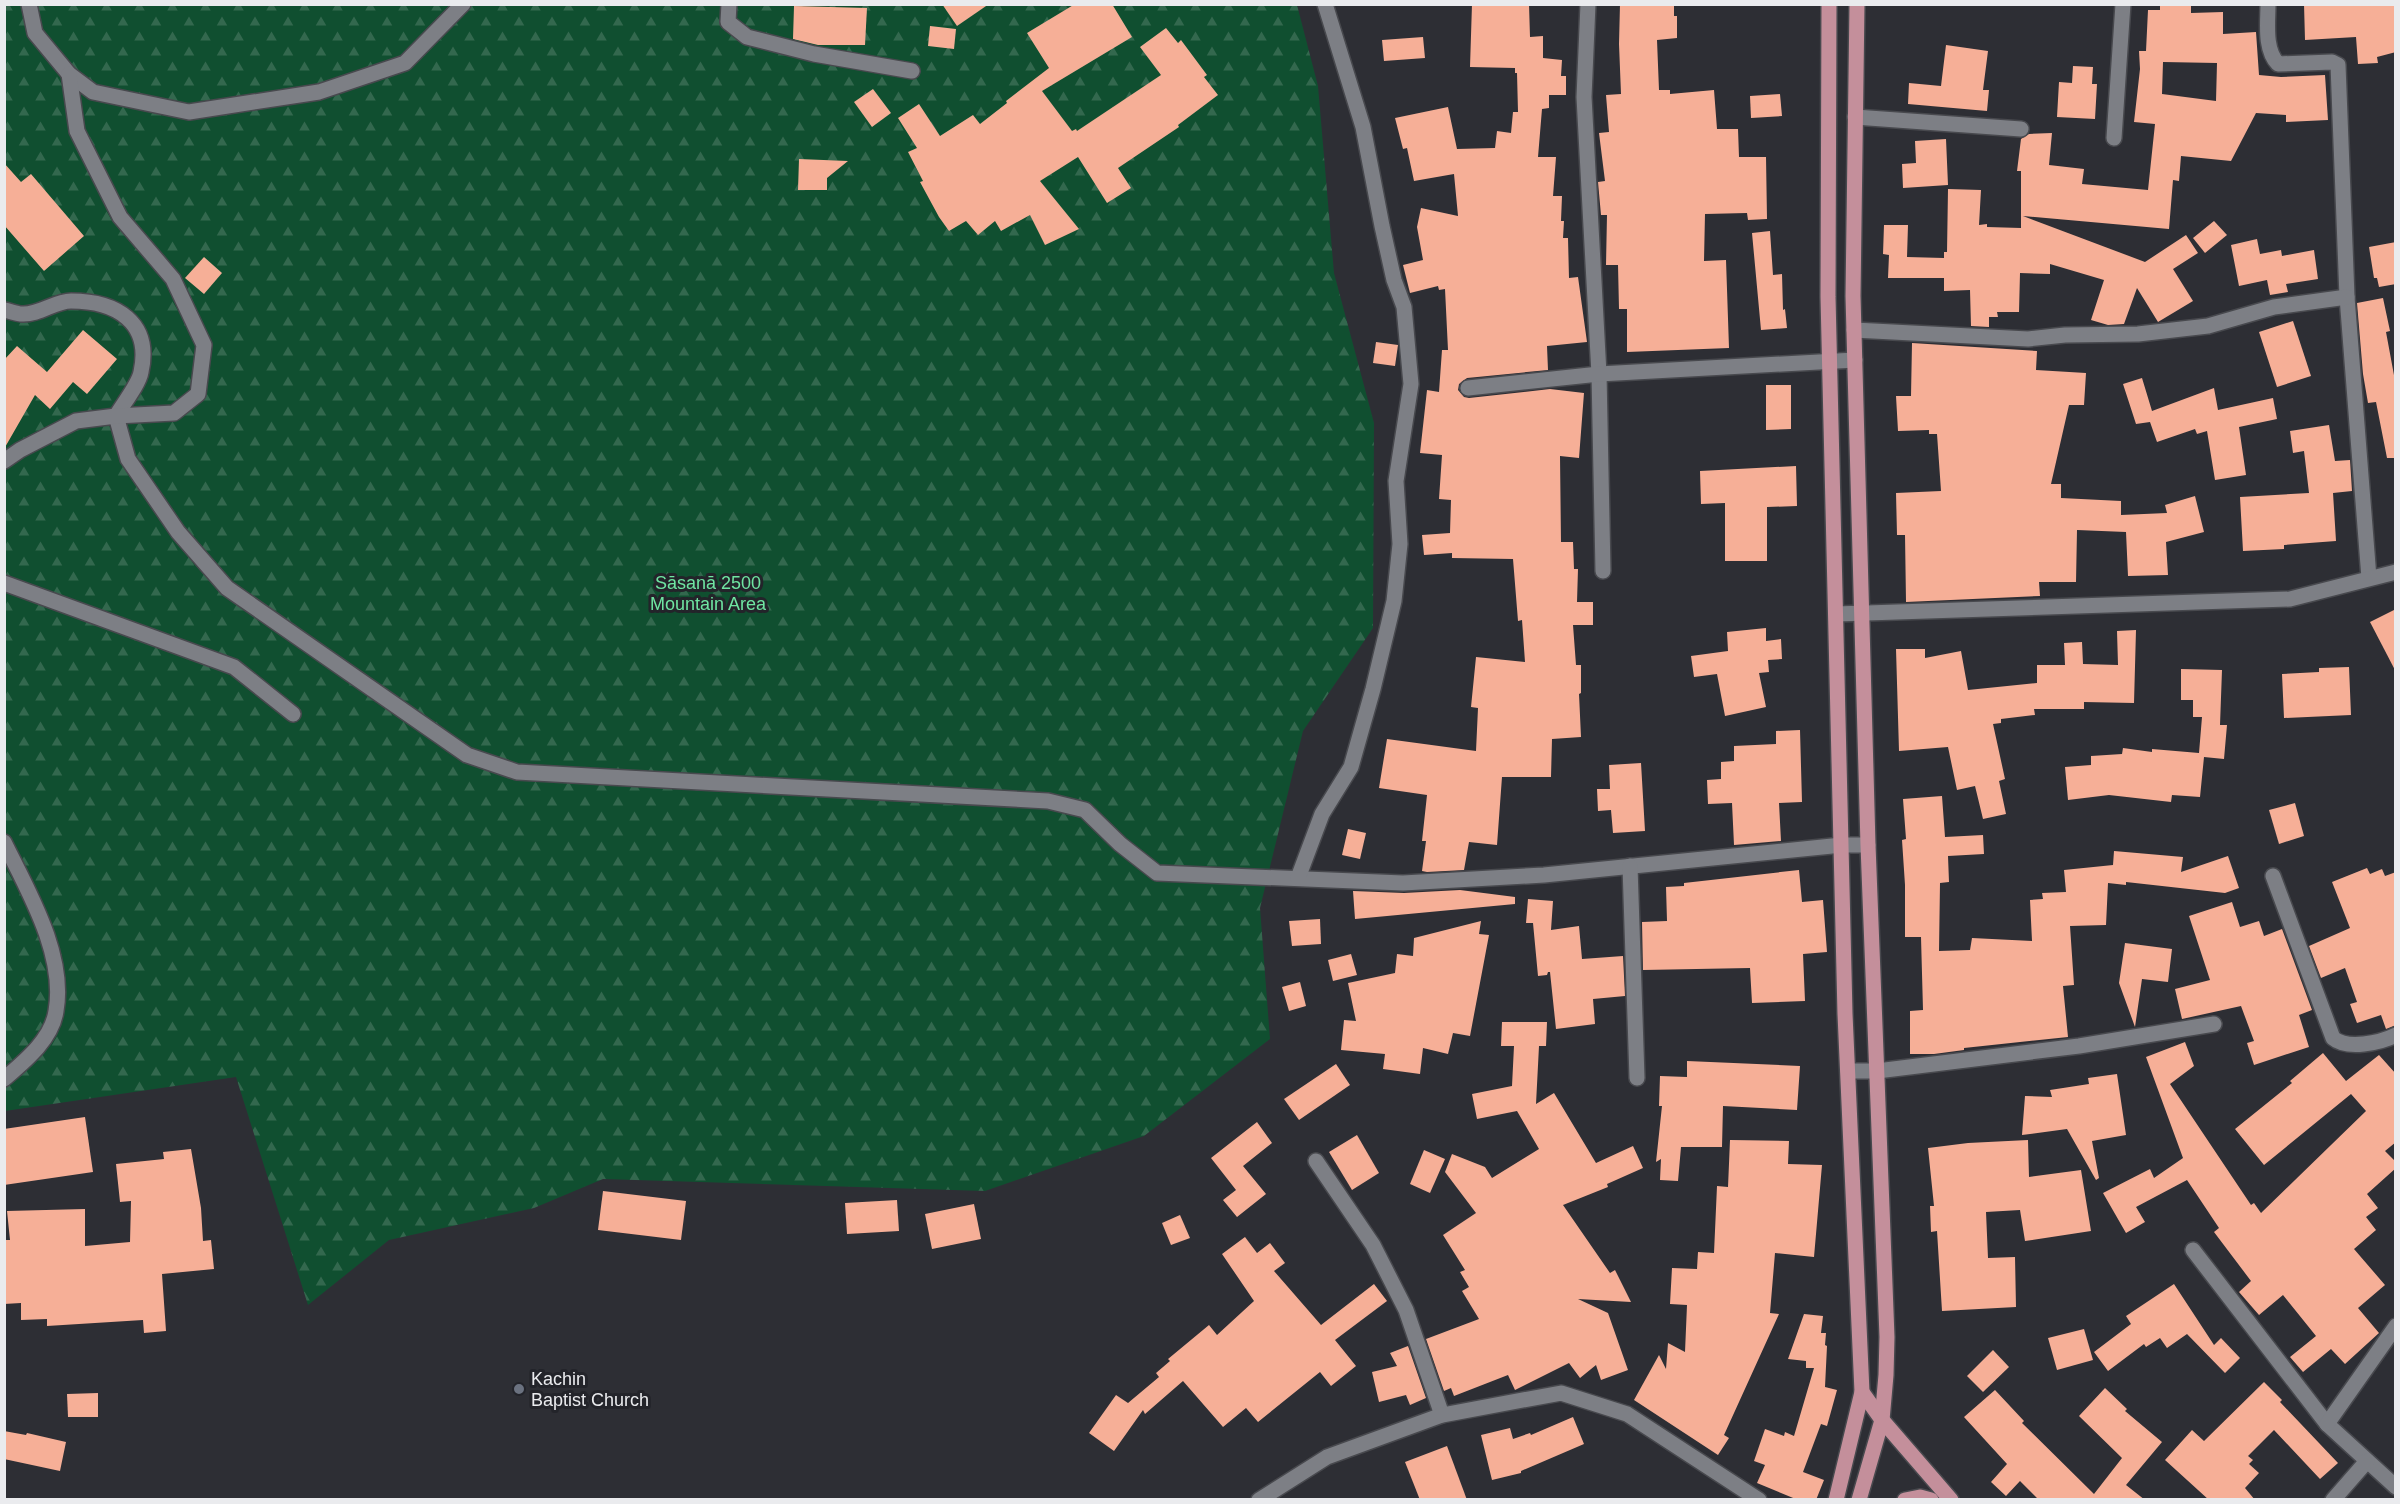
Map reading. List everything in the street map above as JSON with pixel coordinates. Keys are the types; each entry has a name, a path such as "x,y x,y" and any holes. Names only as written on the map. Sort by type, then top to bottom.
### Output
{"main road":[{"path":"1829,4 1830,361 1836,614 1848,1071 1862,1392 1836,1500"},
{"path":"1857,4 1854,330 1868,845 1887,1337 1887,1375 1882,1420 1859,1500"},
{"path":"1862,1392 1882,1420 1951,1500"},
{"path":"1905,1500 1920,1497 1931,1500"}],"street":[{"path":"29,4 34,33 69,74 93,92 189,112 319,92 405,63 464,4"},
{"path":"729,4 728,22 747,37 814,54 912,71"},
{"path":"1298,878 1322,814 1351,767 1394,601 1400,544 1396,481 1411,384 1404,307 1394,280 1384,237 1363,127 1325,4"},
{"path":"1588,4 1584,97 1599,374 1603,570"},
{"path":"2114,138 2124,4"},
{"path":"2268,4 2269,47 2272,58 2278,64 2332,62 2338,65 2348,297 2369,578"},
{"path":"4,461 20,450 76,421 174,413 198,394 204,345 173,279 120,217 77,131 69,74"},
{"path":"1855,117 2022,129"},
{"path":"1854,330 2028,339 2065,335 2138,334 2208,326 2274,308 2348,297"},
{"path":"4,310 24,314 69,301 94,304 126,314 136,327 142,343 141,373 116,416 128,459 178,532 226,588 467,755 516,772 1048,801 1084,810 1120,844 1157,873 1403,883 1544,875 1842,845 1868,845"},
{"path":"1468,388 1599,374 1855,360"},
{"path":"1836,614 2290,599 2396,572"},
{"path":"4,583 234,667 293,714"},
{"path":"4,842 50,945 57,988 56,1012 45,1038 23,1063 4,1079"},
{"path":"1630,866 1637,1078"},
{"path":"2273,876 2333,1038 2346,1044 2392,1042"},
{"path":"1848,1071 1877,1071 2079,1046 2214,1024"},
{"path":"1316,1161 1374,1245 1406,1310 1442,1415"},
{"path":"2193,1250 2327,1424 2396,1487"},
{"path":"2327,1424 2396,1326"},
{"path":"1259,1500 1327,1457 1442,1415 1561,1393 1627,1414 1759,1500"},
{"path":"2333,1500 2367,1461"}],"green space":[{"name":"Sāsanā 2500 Mountain Area","path":"4,5 1297,5 1318,86 1334,273 1374,423 1373,628 1303,731 1260,908 1270,1039 1144,1136 985,1191 603,1179 534,1208 389,1240 308,1305 236,1077 5,1111"}],"building":[{"path":"942,4 989,4 957,26"},
{"path":"1075,4 1112,4 1132,37 1042,91 1072,131 1076,129 1077,131 1161,75 1140,47 1166,28 1178,43 1181,40 1207,75 1204,77 1218,95 1178,125 1179,127 1118,168 1131,188 1107,203 1078,157 1040,181 1079,229 1045,245 1030,215 1001,231 995,221 978,235 966,221 949,231 920,182 923,181 908,152 917,148 898,118 919,104 940,136 973,115 980,124 1049,68 1027,33"},
{"path":"1472,4 1529,4 1530,37 1543,36 1543,58 1562,60 1561,76 1566,76 1566,95 1549,95 1549,108 1542,109 1538,157 1556,157 1553,196 1562,196 1561,221 1564,221 1563,238 1568,238 1569,278 1578,277 1587,342 1547,346 1548,370 1467,378 1459,384 1458,390 1464,397 1469,398 1550,389 1584,393 1579,458 1560,456 1561,542 1573,542 1574,569 1578,569 1577,602 1593,602 1593,625 1573,625 1576,665 1581,665 1581,693 1579,694 1581,737 1552,739 1551,777 1502,777 1497,845 1469,842 1464,870 1427,872 1422,871 1426,841 1422,841 1427,795 1379,788 1387,739 1476,751 1478,708 1471,707 1476,657 1525,662 1522,620 1518,621 1513,559 1452,558 1452,553 1424,555 1422,535 1450,533 1451,500 1439,499 1442,455 1420,453 1427,390 1439,392 1442,350 1448,350 1445,289 1439,290 1438,286 1410,293 1403,265 1423,260 1417,227 1421,208 1458,216 1454,174 1414,181 1407,148 1403,149 1395,118 1448,107 1457,149 1495,148 1497,131 1511,133 1513,112 1518,112 1517,73 1515,73 1515,68 1470,67"},
{"path":"1620,4 1674,4 1674,16 1677,16 1677,38 1657,40 1659,90 1670,90 1670,94 1714,90 1717,129 1738,129 1739,157 1766,157 1767,219 1748,220 1747,213 1705,214 1704,261 1726,260 1729,348 1627,352 1627,309 1619,309 1618,265 1606,265 1607,215 1601,215 1598,182 1605,181 1599,133 1609,132 1606,95 1621,94"},
{"path":"2160,4 2191,4 2191,13 2223,12 2223,34 2256,32 2259,75 2281,77 2325,75 2328,120 2286,122 2286,115 2256,113 2231,161 2181,156 2179,181 2173,180 2169,229 2023,216 2145,262 2186,235 2198,253 2173,269 2193,301 2158,322 2137,288 2124,324 2108,325 2091,320 2104,280 2050,264 2050,274 2020,273 2019,312 1997,312 1998,317 1989,317 1989,327 1971,326 1970,290 1944,291 1944,278 1888,278 1889,255 1883,254 1884,225 1908,225 1907,257 1944,258 1944,252 1947,252 1948,189 1981,190 1979,225 2021,228 2021,171 2017,171 2021,139 2029,134 2052,133 2049,165 2084,169 2082,184 2148,190 2155,124 2134,122 2140,69 2139,51 2146,51 2148,10 2160,10","holes":["2163,62 2217,63 2216,101 2162,94"]},
{"path":"2304,4 2396,4 2396,52 2377,57 2378,63 2358,64 2356,37 2305,40"},
{"path":"794,6 867,8 865,45 818,45 793,39"},
{"path":"930,26 956,29 954,49 928,46"},
{"path":"1423,37 1425,58 1384,61 1382,40"},
{"path":"1946,45 1988,51 1983,90 1989,90 1987,111 1908,104 1909,83 1941,86"},
{"path":"2073,66 2093,67 2092,84 2097,84 2095,119 2057,117 2059,82 2072,83"},
{"path":"873,89 891,113 872,127 854,102"},
{"path":"1780,94 1782,116 1751,118 1750,96"},
{"path":"1946,139 1948,185 1903,188 1902,164 1916,163 1915,141"},
{"path":"799,159 848,161 827,178 827,190 798,190"},
{"path":"4,163 21,182 31,174 84,236 44,271 4,225"},
{"path":"2214,221 2227,235 2205,253 2193,238"},
{"path":"1770,231 1773,275 1782,274 1783,310 1785,309 1787,328 1761,330 1752,233"},
{"path":"2257,239 2260,254 2281,250 2282,256 2314,250 2318,279 2286,284 2288,292 2270,295 2267,280 2239,286 2231,245"},
{"path":"2396,242 2396,284 2379,287 2377,278 2374,278 2369,247"},
{"path":"204,257 222,273 204,294 185,278"},
{"path":"2383,298 2390,331 2386,332 2396,386 2396,458 2387,458 2376,402 2368,403 2357,303"},
{"path":"2293,321 2311,376 2277,387 2259,332"},
{"path":"83,330 117,359 87,394 73,382 50,409 35,395 4,449 4,360 17,346 47,372"},
{"path":"1376,342 1398,345 1395,366 1373,363"},
{"path":"1912,343 2037,351 2036,370 2086,373 2084,405 2069,405 2051,484 2061,484 2061,498 2121,501 2121,515 2167,513 2165,505 2195,496 2204,532 2166,542 2168,575 2128,576 2126,532 2077,530 2076,582 2039,582 2040,596 1906,602 1905,535 1897,535 1896,493 1941,491 1937,434 1929,434 1929,430 1898,431 1896,396 1911,396"},
{"path":"2142,378 2152,411 2214,388 2218,410 2273,398 2277,419 2239,427 2246,475 2215,480 2207,431 2197,434 2195,429 2157,442 2150,422 2136,424 2123,384"},
{"path":"1766,385 1791,385 1791,429 1766,430"},
{"path":"2329,425 2335,461 2350,460 2352,491 2333,493 2336,541 2284,545 2284,549 2243,551 2240,497 2309,493 2304,451 2293,453 2290,431"},
{"path":"1796,466 1797,506 1767,507 1767,561 1725,561 1725,503 1701,504 1700,471"},
{"path":"2396,609 2396,672 2370,622"},
{"path":"1766,628 1766,641 1781,639 1782,659 1768,660 1769,672 1759,673 1766,707 1725,716 1717,674 1694,677 1691,656 1728,651 1727,632"},
{"path":"2136,630 2134,703 2084,702 2084,709 2034,709 2035,715 2001,719 2001,723 1993,724 2005,779 1999,781 2006,814 1983,819 1975,786 1957,790 1948,747 1899,751 1896,649 1925,649 1925,658 1961,651 1968,690 2037,683 2037,665 2065,665 2064,643 2082,642 2083,664 2118,665 2117,631"},
{"path":"2349,667 2351,715 2284,718 2282,674 2319,672 2319,668"},
{"path":"2181,669 2222,670 2220,725 2227,725 2224,759 2204,757 2200,797 2172,795 2171,802 2109,795 2068,800 2065,767 2091,765 2091,756 2122,754 2123,748 2152,752 2152,749 2199,753 2202,717 2193,717 2193,700 2181,700"},
{"path":"1800,730 1802,802 1779,803 1781,841 1734,845 1732,803 1708,804 1707,780 1721,779 1721,762 1734,761 1734,746 1776,744 1776,731"},
{"path":"1641,763 1645,831 1613,833 1611,810 1598,811 1597,789 1610,789 1609,765"},
{"path":"1942,796 1945,837 1983,835 1984,854 1948,856 1949,882 1940,883 1939,951 1970,950 1972,938 2032,941 2030,900 2043,899 2042,893 2066,892 2064,870 2113,865 2114,851 2183,857 2181,872 2228,856 2239,888 2225,893 2126,882 2126,885 2108,883 2106,925 2070,926 2074,985 2063,986 2068,1037 1964,1048 1964,1050 1934,1054 1910,1054 1910,1011 1923,1010 1921,937 1905,937 1902,840 1906,839 1903,799"},
{"path":"2295,803 2304,836 2279,844 2269,810"},
{"path":"1348,829 1366,833 1360,859 1342,855"},
{"path":"2367,868 2370,874 2382,869 2385,876 2396,872 2396,1025 2386,1029 2381,1015 2357,1023 2350,1004 2357,1002 2345,968 2321,978 2309,946 2350,928 2332,882"},
{"path":"1799,870 1802,902 1823,900 1827,952 1803,954 1805,1001 1752,1003 1750,968 1643,970 1642,922 1667,921 1666,887"},
{"path":"1460,890 1515,897 1515,904 1355,919 1353,891 1404,893"},
{"path":"1528,899 1553,901 1551,930 1579,926 1582,959 1623,956 1625,996 1593,999 1595,1024 1556,1029 1550,972 1547,975 1538,976 1533,923 1526,923"},
{"path":"2232,902 2240,927 2259,921 2264,936 2282,929 2312,1010 2299,1015 2309,1047 2254,1065 2247,1043 2254,1041 2241,1006 2182,1019 2175,989 2210,980 2189,916"},
{"path":"1320,919 1321,944 1292,946 1289,921"},
{"path":"1481,921 1479,934 1489,935 1470,1036 1453,1033 1448,1054 1423,1048 1420,1074 1383,1069 1385,1054 1341,1050 1344,1020 1356,1021 1348,983 1395,973 1397,954 1413,956 1414,938"},
{"path":"2125,943 2172,949 2168,982 2142,979 2135,1027 2119,983"},
{"path":"1351,954 1357,975 1333,981 1328,960"},
{"path":"1300,982 1306,1006 1289,1011 1282,987"},
{"path":"1502,1022 1547,1022 1546,1046 1539,1046 1536,1104 1554,1093 1596,1163 1633,1146 1643,1168 1607,1184 1608,1187 1563,1205 1610,1273 1615,1270 1631,1302 1578,1299 1608,1313 1628,1370 1601,1380 1596,1365 1580,1378 1569,1363 1515,1390 1508,1375 1454,1396 1451,1388 1444,1391 1426,1339 1479,1319 1462,1291 1469,1287 1460,1272 1465,1270 1443,1235 1476,1213 1445,1172 1452,1154 1485,1167 1492,1178 1539,1149 1517,1111 1477,1119 1472,1094 1512,1086 1514,1046 1501,1046"},
{"path":"2185,1042 2194,1066 2170,1084 2251,1205 2254,1203 2261,1213 2366,1111 2351,1094 2264,1165 2235,1129 2292,1083 2290,1081 2323,1053 2346,1081 2379,1055 2396,1074 2396,1142 2385,1151 2396,1162 2396,1168 2367,1194 2378,1208 2366,1217 2376,1230 2354,1249 2385,1285 2358,1308 2379,1333 2345,1364 2331,1349 2303,1372 2290,1357 2316,1336 2283,1295 2259,1315 2239,1292 2251,1281 2214,1232 2219,1228 2187,1180 2136,1207 2145,1222 2126,1233 2103,1193 2150,1169 2154,1178 2183,1158 2146,1057"},
{"path":"1687,1061 1800,1066 1797,1110 1723,1106 1722,1147 1681,1147 1678,1181 1660,1180 1661,1159 1656,1162 1662,1106 1659,1106 1660,1076 1687,1077"},
{"path":"1336,1064 1350,1085 1299,1120 1284,1099"},
{"path":"2117,1074 2126,1135 2092,1141 2099,1178 2096,1180 2067,1129 2022,1135 2025,1096 2052,1097 2050,1090 2089,1084 2088,1078"},
{"path":"85,1117 93,1172 4,1185 4,1129"},
{"path":"1257,1122 1272,1143 1243,1166 1266,1194 1237,1217 1223,1200 1236,1190 1211,1158"},
{"path":"1357,1135 1379,1173 1352,1190 1329,1152"},
{"path":"1730,1140 1789,1141 1788,1164 1822,1165 1814,1257 1775,1253 1770,1313 1779,1314 1724,1435 1729,1438 1718,1455 1634,1400 1659,1355 1666,1369 1668,1343 1685,1352 1687,1305 1670,1304 1672,1268 1697,1269 1698,1252 1714,1253 1717,1186 1728,1187"},
{"path":"2028,1140 2029,1177 2081,1170 2091,1231 2025,1241 2020,1210 1986,1212 1988,1258 2015,1257 2016,1307 1942,1311 1937,1231 1931,1232 1930,1206 1934,1206 1928,1148"},
{"path":"191,1149 201,1208 203,1241 211,1240 214,1269 162,1274 166,1331 144,1333 143,1320 47,1326 47,1319 21,1320 21,1303 4,1304 4,1240 10,1240 7,1211 85,1209 85,1246 130,1242 131,1201 120,1202 116,1164 164,1159 163,1152"},
{"path":"1424,1150 1445,1159 1430,1193 1410,1184"},
{"path":"603,1191 686,1201 681,1240 598,1230"},
{"path":"897,1200 899,1231 847,1234 845,1203"},
{"path":"974,1204 981,1239 932,1249 925,1214"},
{"path":"1180,1215 1190,1238 1171,1245 1162,1223"},
{"path":"1245,1237 1257,1253 1270,1243 1285,1263 1274,1271 1321,1325 1374,1284 1387,1301 1335,1340 1356,1366 1331,1386 1320,1372 1258,1422 1246,1408 1223,1427 1183,1381 1145,1414 1143,1410 1114,1451 1089,1433 1116,1395 1128,1403 1159,1377 1156,1373 1170,1361 1168,1359 1209,1325 1217,1335 1254,1301 1222,1254"},
{"path":"2174,1284 2214,1345 2221,1338 2240,1358 2225,1373 2187,1334 2167,1348 2160,1338 2146,1347 2144,1344 2108,1371 2094,1352 2131,1324 2126,1316"},
{"path":"1804,1314 1823,1316 1821,1333 1826,1333 1825,1345 1827,1346 1825,1387 1837,1390 1827,1426 1821,1424 1803,1472 1824,1480 1816,1500 1798,1500 1757,1483 1765,1465 1754,1461 1765,1429 1784,1436 1785,1432 1794,1436 1814,1368 1806,1368 1806,1361 1788,1359"},
{"path":"2084,1329 2093,1360 2057,1370 2048,1338"},
{"path":"1408,1346 1426,1398 1410,1405 1406,1395 1379,1402 1372,1372 1397,1366 1390,1353"},
{"path":"1993,1350 2009,1367 1983,1392 1967,1376"},
{"path":"2264,1382 2338,1463 2320,1479 2274,1430 2248,1456 2253,1460 2249,1464 2259,1473 2245,1488 2255,1500 2209,1500 2165,1460 2192,1430 2204,1441"},
{"path":"2105,1388 2127,1409 2125,1411 2162,1442 2126,1485 2145,1500 2039,1500 2020,1481 2006,1496 1991,1482 2007,1464 1964,1417 1995,1390 2024,1421 2022,1423 2094,1494 2122,1458 2079,1416"},
{"path":"98,1393 98,1417 68,1417 67,1394"},
{"path":"1573,1417 1584,1444 1521,1471 1521,1473 1492,1480 1481,1435 1510,1428 1513,1439 1530,1433 1531,1435"},
{"path":"4,1431 26,1435 27,1433 66,1442 60,1471 4,1459"},
{"path":"1447,1446 1467,1500 1420,1500 1405,1462"}],"place":[{"name":"Kachin Baptist Church","path":"519,1389"}]}
